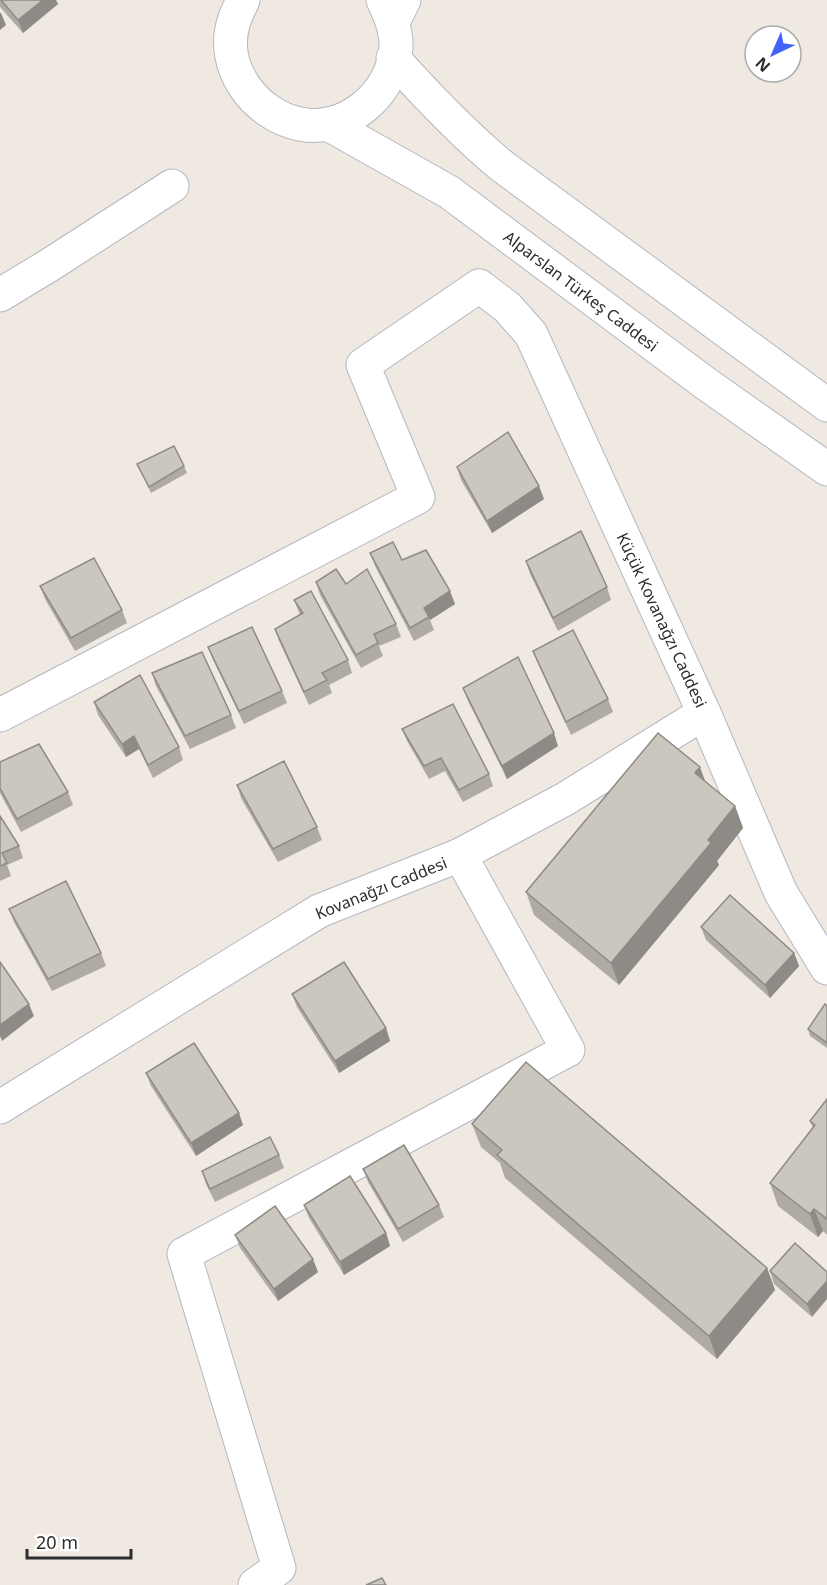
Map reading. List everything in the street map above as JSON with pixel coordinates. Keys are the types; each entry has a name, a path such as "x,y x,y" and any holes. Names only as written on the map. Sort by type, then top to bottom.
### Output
{"street":[{"path":"233,7 231,49 238,76 253,99 274,116 301,125 328,124 354,115 375,97 390,75 396,49 394,7"},
{"path":"393,58 443,114 502,166 827,405"},
{"name":"Alparslan Türkeş Caddesi","path":"328,124 449,192 705,383 827,469"},
{"path":"0,294 48,266 172,186"},
{"name":"Küçük Kovanağzı Caddesi","path":"0,715 418,497 363,365 479,286 507,307 531,334 704,713 781,893 827,968"},
{"name":"Kovanağzı Caddesi","path":"0,1107 319,911 460,855 565,799 704,713"},
{"path":"274,1579 184,1254 568,1050 460,855"}],"building":[{"path":"1,0 43,0 18,20"},
{"path":"508,432 539,486 487,521 457,467"},
{"path":"174,446 184,466 149,487 137,464"},
{"path":"581,531 607,587 553,618 526,561"},
{"path":"393,542 402,560 426,550 450,591 424,608 429,617 410,628 370,553"},
{"path":"94,558 122,610 71,638 40,586"},
{"path":"336,569 346,584 367,569 396,624 374,634 378,643 356,655 316,582"},
{"path":"311,591 348,660 322,673 327,680 304,692 275,629 303,613 294,600"},
{"path":"252,627 282,691 239,711 208,647"},
{"path":"573,630 608,699 566,722 533,651"},
{"path":"202,652 231,715 185,736 152,673"},
{"path":"518,657 554,733 502,766 463,688"},
{"path":"140,675 179,747 148,765 134,736 122,744 94,702"},
{"path":"453,704 489,774 459,790 441,758 424,766 402,729"},
{"path":"658,733 700,767 695,773 735,806 708,840 711,843 611,963 526,892"},
{"path":"39,744 68,792 17,819 0,788 0,762"},
{"path":"284,761 317,827 273,849 237,785"},
{"path":"0,816 19,846 2,853 7,863 0,866"},
{"path":"66,881 101,953 48,979 9,909"},
{"path":"730,895 794,953 765,985 701,927"},
{"path":"0,962 29,1004 0,1025"},
{"path":"344,962 386,1028 335,1061 292,994"},
{"path":"825,1004 827,1006 827,1043 808,1029"},
{"path":"194,1043 239,1113 191,1143 146,1073"},
{"path":"526,1062 767,1268 709,1336 497,1155 502,1150 472,1124"},
{"path":"827,1099 827,1219 814,1209 810,1214 770,1183 815,1125 810,1121"},
{"path":"270,1137 279,1155 210,1189 202,1171"},
{"path":"404,1145 439,1205 398,1229 363,1169"},
{"path":"350,1176 386,1233 340,1262 304,1205"},
{"path":"275,1206 313,1259 274,1289 235,1235"},
{"path":"795,1243 827,1272 827,1281 807,1304 770,1271"},
{"path":"382,1578 386,1585 366,1585"}]}
